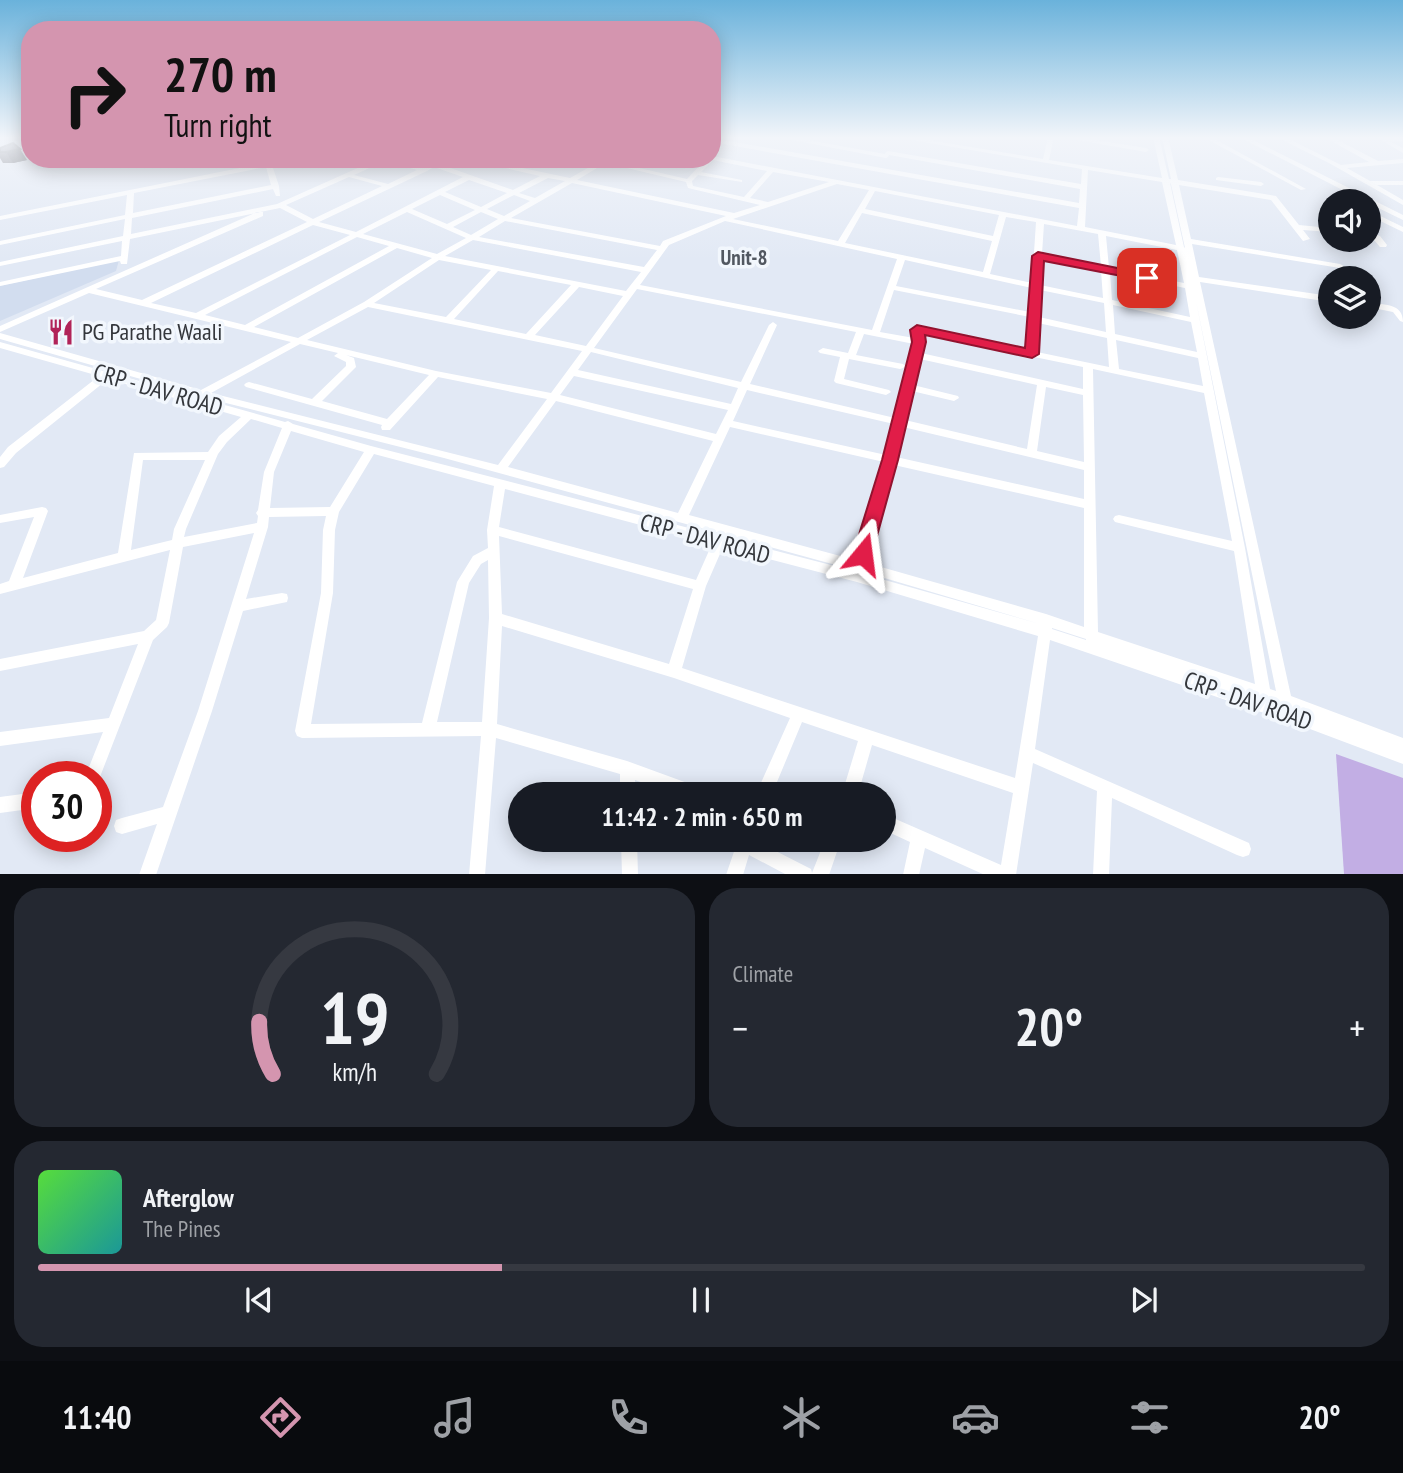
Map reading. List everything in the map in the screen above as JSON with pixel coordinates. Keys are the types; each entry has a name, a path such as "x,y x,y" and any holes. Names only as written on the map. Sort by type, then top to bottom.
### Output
{"street":[{"path":"0,218 196,178"},
{"path":"273,178 278,195"},
{"path":"0,329 341,178"},
{"path":"358,178 389,186"},
{"path":"145,302 407,178"},
{"path":"197,316 467,178"},
{"path":"471,178 536,201"},
{"path":"447,227 543,178"},
{"path":"555,178 735,215"},
{"path":"203,393 367,304 438,257 576,178"},
{"path":"674,178 688,181 692,188 770,204"},
{"path":"688,181 691,178"},
{"path":"722,178 740,181"},
{"path":"747,199 765,178"},
{"path":"815,178 1102,233 1340,266"},
{"path":"839,244 860,210 873,178"},
{"path":"926,178 1082,206"},
{"path":"1028,178 1083,187"},
{"path":"1081,229 1084,178"},
{"path":"1139,178 1273,198"},
{"path":"1164,178 1184,244 1287,707"},
{"path":"1164,178 1165,182"},
{"path":"1165,178 1165,182"},
{"path":"1218,178 1261,184"},
{"path":"1256,178 1306,239"},
{"path":"1282,178 1303,189"},
{"path":"1323,178 1403,218"},
{"path":"1360,178 1403,202"},
{"path":"477,874 496,618 493,530 500,477 553,397 666,243 735,215 836,182"},
{"path":"1370,183 1403,183"},
{"path":"0,243 276,186"},
{"path":"122,275 131,192"},
{"path":"439,192 504,219 661,248"},
{"path":"0,264 281,205 312,222 438,257 577,284 631,290 919,342"},
{"path":"407,209 472,238 646,270"},
{"path":"860,210 995,239"},
{"path":"986,275 1003,214"},
{"path":"724,219 1193,320"},
{"path":"1381,219 1403,230"},
{"path":"1032,354 1040,221"},
{"path":"1297,228 1318,229"},
{"path":"1102,233 1114,371"},
{"path":"1381,242 1384,245"},
{"path":"246,328 396,245"},
{"path":"1038,256 1192,283 1318,298"},
{"path":"875,333 902,257"},
{"path":"0,284 124,258"},
{"path":"447,321 496,269"},
{"path":"1192,283 1193,320 1239,548 1264,700"},
{"path":"528,337 577,284"},
{"path":"890,287 1201,356"},
{"path":"88,290 436,373 553,397 720,439"},
{"path":"367,304 588,348 1089,467"},
{"path":"1381,307 1396,310 1403,319"},
{"path":"682,517 773,325"},
{"path":"859,568 916,355 919,342 917,330 1207,390"},
{"path":"861,331 839,381 886,393"},
{"name":"CRP - DAV ROAD","path":"0,336 374,444 420,463 500,477 682,517 881,572 1403,745"},
{"path":"0,356 6,348"},
{"name":"CRP - DAV ROAD","path":"6,348 248,416 374,444 431,451 500,477 717,543 1091,636 1264,700"},
{"path":"312,350 347,358 353,364 314,402"},
{"path":"823,351 900,366"},
{"path":"916,355 1088,393"},
{"path":"1088,365 1091,636"},
{"path":"572,372 735,408"},
{"path":"436,373 389,423 333,511 329,530 327,593 302,731 489,729 628,769 663,782"},
{"path":"0,464 12,450 106,375"},
{"path":"1032,452 1042,383"},
{"path":"249,385 389,423"},
{"path":"908,387 954,398"},
{"path":"99,761 148,636 162,624 180,529 212,456 223,439 248,416"},
{"path":"728,423 1089,505"},
{"path":"147,874 205,711 238,606 262,520 270,472 288,425"},
{"path":"420,463 431,451"},
{"path":"124,556 138,456 212,456"},
{"path":"0,519 42,511 14,585"},
{"path":"0,589 262,520 333,511"},
{"path":"1119,519 1239,548"},
{"path":"674,672 699,586 725,529"},
{"path":"493,530 699,586"},
{"path":"428,730 463,582 477,559 494,551"},
{"path":"238,606 282,598"},
{"path":"496,618 674,672 1021,788"},
{"path":"896,827 1006,874 1046,626"},
{"path":"0,666 148,636"},
{"name":"CRP - DAV ROAD","path":"1287,707 1403,757"},
{"path":"769,782 799,713"},
{"path":"0,739 114,724"},
{"path":"854,782 867,736"},
{"path":"1026,753 1243,849"},
{"path":"628,769 628,782"},
{"path":"1101,874 1105,787"},
{"path":"0,805 21,802"},
{"path":"122,826 170,813"},
{"path":"911,874 919,838"},
{"path":"629,852 630,874"},
{"path":"733,874 742,852"},
{"path":"764,852 805,874"},
{"path":"820,874 828,852"}],"shaded area":[{"path":"119,260 116,271 0,321 0,286"},
{"path":"1336,754 1403,778 1403,874 1344,874"}],"place":[{"name":"PG Parathe Waali","path":"61,332"}],"district":[{"name":"Unit-8","path":"744,258"}],"route":[{"path":"863,554 919,342 917,330 1032,354 1038,256 1147,278"}]}
